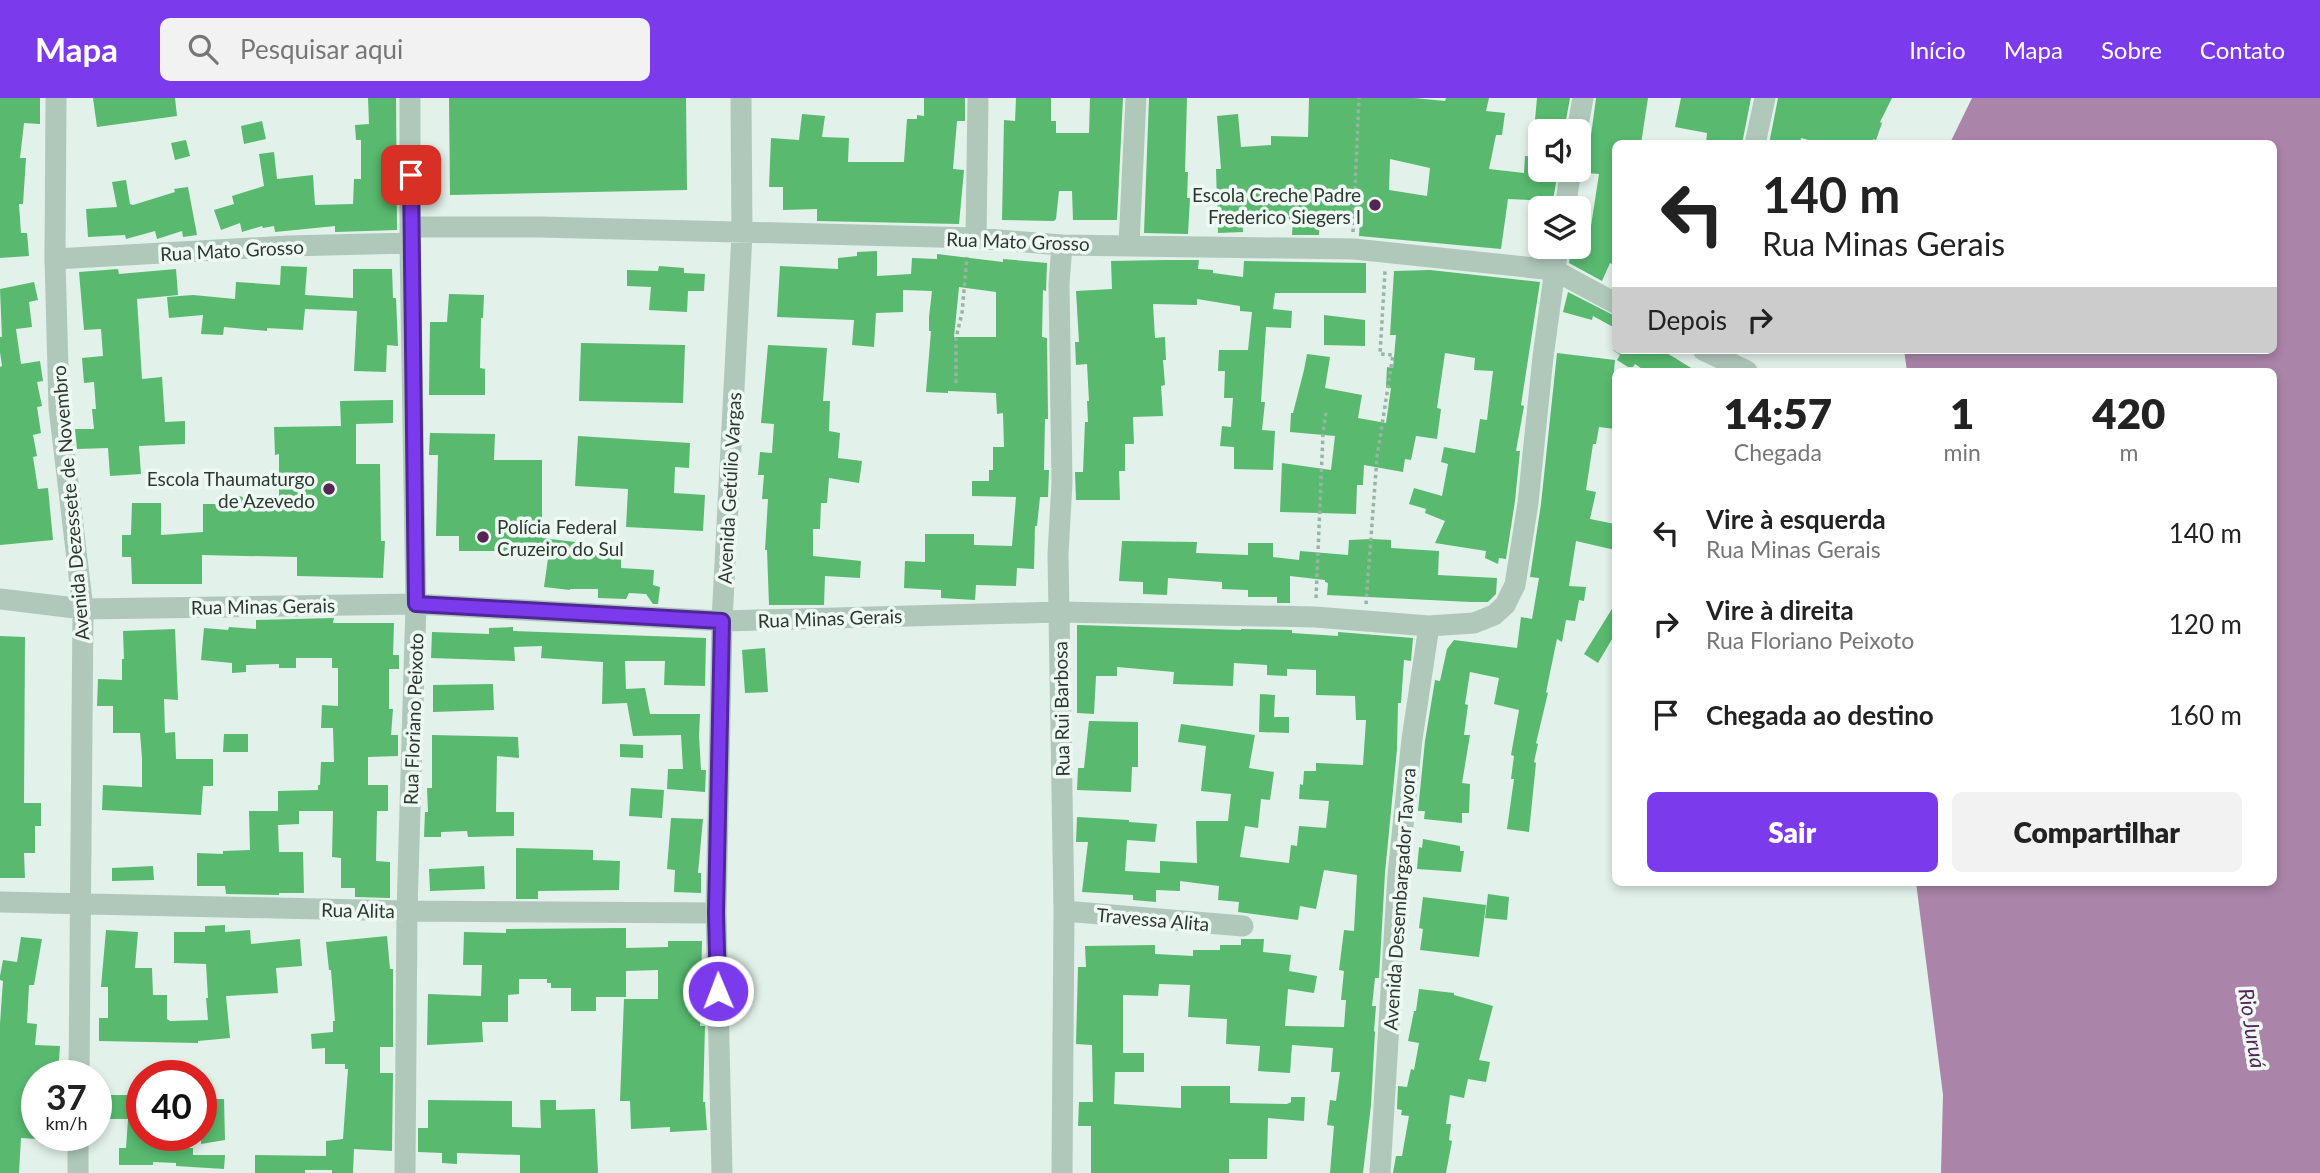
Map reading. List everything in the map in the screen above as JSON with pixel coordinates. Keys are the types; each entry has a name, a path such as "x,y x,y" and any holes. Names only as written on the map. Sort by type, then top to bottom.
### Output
{"street":[{"name":"Avenida Dezessete de Novembro","path":"56,98 55,259 59,408 83,609 79,1060"},
{"name":"Rua Floriano Peixoto","path":"405,1173 407,911 416,604 410,98"},
{"name":"Avenida Getúlio Vargas","path":"722,1173 716,913 722,621 742,234 741,98"},
{"path":"975,238 978,98"},
{"path":"1129,244 1136,98"},
{"path":"1579,119 1583,98"},
{"path":"1756,140 1765,98"},
{"name":"Rua Mato Grosso","path":"55,259 288,246 540,227 975,238 1062,245 1354,248 1554,270 1612,301"},
{"name":"Rua Rui Barbosa","path":"1062,245 1059,284 1062,483 1058,554 1064,911 1062,1173"},
{"path":"1554,270 1556,259"},
{"name":"Rua Minas Gerais","path":"0,599 83,609 416,604 722,621 1059,612 1315,617 1429,626 1475,623 1494,615 1506,605 1515,584 1528,503 1554,270"},
{"path":"1726,355 1743,368"},
{"name":"Avenida Desembargador Tavora","path":"1380,1173 1398,874 1412,739 1429,626"},
{"name":"Rua Alita","path":"0,902 407,911 716,913"},
{"name":"Travessa Alita","path":"1064,911 1243,926"},
{"path":"78,1151 78,1173"}],"path":[{"path":"1354,248 1359,98"},
{"path":"956,383 956,338 962,313 968,251 975,238"},
{"path":"1365,620 1377,457 1393,355 1380,354 1386,252"},
{"path":"1315,617 1321,458 1326,412"}],"water":[{"name":"Rio Juruá","path":"1972,98 2320,98 2320,1173 1941,1173 1943,1095 1917,886 2277,886 2277,368 1907,368 1905,354 2277,354 2277,140 1951,140"}],"building":[{"path":"0,98 40,98 40,124 24,123 20,158 26,158 23,204 19,204 21,233 27,233 29,256 0,258"},
{"path":"93,98 175,98 177,116 97,127"},
{"path":"368,98 396,98 397,230 335,232 335,226 275,232 274,226 262,226 242,232 240,223 221,230 214,210 234,204 232,196 264,186 259,154 274,152 277,179 313,175 315,205 353,204 354,179 361,179 361,140 356,140 355,125 369,124"},
{"path":"449,98 686,98 687,190 450,195"},
{"path":"924,98 965,98 965,121 957,121 953,169 964,170 959,224 817,221 817,209 783,210 783,187 769,187 771,138 799,140 802,114 825,116 822,137 849,138 848,162 904,162 907,119 917,119 917,115 924,116"},
{"path":"1016,98 1051,98 1051,121 1056,121 1056,133 1089,133 1090,98 1123,98 1117,220 1073,220 1072,191 1059,191 1054,221 1002,220 1004,120 1015,121"},
{"path":"1149,98 1187,98 1185,172 1188,172 1187,198 1190,198 1188,234 1144,233"},
{"path":"1309,98 1414,98 1445,101 1446,98 1489,98 1486,111 1505,113 1502,135 1496,135 1489,169 1524,173 1525,156 1528,156 1528,182 1556,182 1554,196 1528,196 1528,200 1508,199 1501,249 1359,236 1360,219 1320,218 1319,235 1292,235 1293,220 1271,219 1242,219 1243,232 1218,233 1216,169 1221,169 1217,116 1238,114 1241,147 1271,145 1271,136 1308,137","holes":["1390,159 1430,168 1427,196 1389,190"]},
{"path":"1537,98 1570,98 1566,119 1535,119"},
{"path":"1596,98 1648,98 1642,140 1612,140 1612,264 1610,263 1602,281 1569,263 1570,259 1591,259 1591,226 1599,174 1591,173 1591,136"},
{"path":"1681,98 1751,98 1743,140 1706,140 1707,133 1675,127"},
{"path":"1778,98 1892,98 1880,122 1882,123 1876,140 1770,140"},
{"path":"262,121 266,139 244,144 241,126"},
{"path":"186,140 190,156 175,160 171,143"},
{"path":"126,180 130,204 133,205 175,192 174,189 188,187 197,235 183,237 182,231 157,239 155,231 126,239 125,235 88,237 86,209 117,207 112,182"},
{"path":"877,251 877,276 911,274 912,258 937,259 937,254 1003,262 1003,259 1047,263 1046,291 1043,290 1042,337 1047,338 1048,419 1045,419 1044,470 1049,470 1048,497 1040,497 1035,526 1034,569 1017,568 1016,586 976,585 975,600 941,598 941,590 904,588 905,561 925,562 925,534 974,534 974,545 1012,546 1016,497 972,496 972,481 989,481 989,470 993,470 993,447 1004,447 1003,413 997,414 996,393 926,392 932,291 903,290 903,312 876,313 874,347 852,345 854,320 777,317 780,266 838,269 838,258 857,256 857,252","holes":["959,287 996,292 996,337 954,337"]},
{"path":"1199,260 1198,269 1243,277 1244,261 1366,263 1366,293 1275,293 1273,309 1292,311 1291,328 1266,327 1262,430 1275,431 1273,470 1234,469 1234,447 1220,446 1222,426 1231,427 1233,398 1224,398 1225,371 1218,371 1219,350 1248,350 1252,312 1240,311 1240,306 1197,299 1197,305 1153,304 1155,338 1165,337 1165,385 1161,386 1163,416 1133,417 1134,444 1125,444 1125,471 1119,471 1120,500 1076,500 1075,472 1083,472 1085,422 1088,422 1089,401 1087,364 1076,365 1075,342 1079,342 1076,291 1112,289 1111,261"},
{"path":"281,266 307,267 305,295 353,298 353,269 392,269 398,346 387,345 386,372 354,371 357,311 305,309 303,330 267,328 267,331 224,327 223,335 201,334 203,315 169,318 167,297 193,295 235,299 236,282 280,285"},
{"path":"659,266 684,268 684,273 705,274 704,291 688,291 687,312 649,310 651,287 627,286 627,270 658,271"},
{"path":"118,269 119,274 176,269 178,295 137,299 142,379 162,377 165,422 185,421 185,444 139,446 141,474 110,476 108,448 77,449 75,429 94,429 92,409 96,409 94,382 84,383 82,358 103,356 101,329 84,330 79,272"},
{"path":"1430,270 1540,282 1521,405 1524,406 1516,451 1520,451 1515,501 1506,559 1499,558 1498,564 1485,558 1486,551 1435,543 1445,521 1425,513 1426,509 1409,504 1414,488 1442,496 1448,464 1441,462 1444,447 1475,453 1480,419 1487,420 1493,371 1474,370 1475,358 1445,353 1437,408 1441,409 1437,439 1416,436 1411,460 1405,459 1403,472 1364,465 1363,485 1357,485 1356,514 1280,512 1282,463 1331,470 1335,436 1290,432 1291,413 1307,354 1330,357 1325,388 1362,395 1358,418 1386,423 1391,388 1386,387 1387,367 1393,368 1396,335 1390,335 1394,271"},
{"path":"34,282 38,300 29,302 32,327 16,329 21,364 40,361 43,381 37,382 42,406 37,407 41,433 33,435 37,456 33,457 38,489 48,488 53,540 0,545 0,289"},
{"path":"1568,292 1612,314 1612,326 1593,316 1592,320 1563,312"},
{"path":"449,294 484,295 480,368 485,369 485,395 429,395 430,322 447,322"},
{"path":"1324,315 1365,320 1365,346 1324,345"},
{"path":"581,343 685,345 683,403 579,401"},
{"path":"768,345 827,348 823,401 830,401 829,431 840,433 838,458 862,461 859,483 829,478 827,503 821,503 820,529 813,529 813,556 861,561 860,578 825,576 824,605 769,605 765,550 768,499 762,499 764,475 758,475 760,452 772,453 774,424 761,423"},
{"path":"1557,353 1615,360 1614,368 1612,368 1612,429 1599,427 1596,444 1593,444 1586,490 1596,492 1590,519 1612,523 1612,549 1576,541 1569,586 1586,587 1584,601 1579,600 1575,621 1566,620 1562,642 1557,639 1536,743 1529,832 1507,829 1514,779 1511,779 1514,756 1511,755 1519,710 1494,704 1499,678 1470,672 1464,735 1470,735 1462,783 1470,784 1469,813 1462,813 1462,823 1424,819 1425,811 1418,811 1435,680 1440,681 1447,649 1454,640 1517,648 1521,617 1532,619 1539,578 1530,577 1541,504"},
{"path":"1668,354 1691,368 1641,368 1635,364 1628,367 1617,360 1620,355"},
{"path":"393,400 393,423 356,424 356,464 380,464 381,541 385,541 383,578 297,576 297,557 202,555 202,584 132,584 131,557 122,557 122,535 131,535 132,503 161,503 161,535 203,532 203,504 227,504 240,496 262,508 263,497 279,498 279,454 275,455 274,427 341,426 340,401"},
{"path":"430,433 495,434 494,460 542,460 542,538 575,542 574,551 621,552 621,568 654,570 653,585 660,587 658,604 653,604 646,594 629,593 626,599 598,598 598,589 544,587 549,551 459,551 459,536 436,536 438,455 429,455"},
{"path":"578,436 690,443 689,468 675,467 674,493 705,495 703,531 626,527 628,489 575,486"},
{"path":"1349,540 1391,540 1391,548 1439,551 1438,575 1497,578 1496,594 1488,602 1327,595 1328,583 1325,580 1290,576 1290,603 1277,603 1277,597 1248,597 1248,590 1222,589 1222,582 1168,578 1167,595 1143,594 1143,582 1119,581 1122,541 1197,542 1196,553 1248,555 1248,543 1273,543 1273,557 1299,560 1300,551 1348,555"},
{"path":"1612,609 1612,639 1598,663 1584,654"},
{"path":"334,618 333,623 394,623 393,655 399,655 399,669 389,669 389,709 393,709 391,735 398,735 398,756 368,757 368,785 388,785 388,811 377,811 376,861 390,862 390,898 355,897 355,888 341,888 341,858 332,857 333,811 299,811 299,824 278,825 279,852 303,852 304,893 226,894 225,886 197,886 197,853 223,854 223,851 250,850 249,811 278,811 278,791 318,790 321,762 334,762 333,728 321,728 322,705 338,706 338,668 332,668 332,658 296,658 296,668 279,668 279,664 246,665 246,672 232,673 232,663 201,660 204,628 256,629 256,620"},
{"path":"1077,625 1292,630 1292,633 1338,636 1338,632 1413,638 1411,661 1404,660 1401,703 1398,703 1397,749 1385,873 1379,978 1375,978 1372,1006 1376,1006 1375,1032 1371,1105 1363,1173 1330,1173 1334,1126 1327,1125 1330,1100 1336,1101 1340,1072 1331,1072 1333,1048 1292,1045 1290,1073 1258,1071 1260,1046 1226,1044 1227,1019 1188,1017 1190,985 1159,984 1158,996 1123,995 1123,1053 1144,1053 1144,1072 1115,1072 1114,1104 1181,1108 1181,1086 1230,1086 1230,1103 1287,1104 1291,1102 1291,1097 1305,1097 1304,1121 1268,1118 1267,1159 1229,1159 1229,1173 1091,1173 1091,1126 1078,1126 1079,1102 1093,1102 1092,1045 1076,1044 1078,967 1086,967 1085,946 1155,945 1155,954 1193,956 1193,950 1220,950 1220,945 1241,945 1241,939 1264,939 1263,952 1291,955 1289,971 1317,976 1314,993 1288,989 1285,1026 1344,1027 1346,1000 1341,1000 1344,971 1339,970 1344,930 1354,931 1357,875 1324,870 1316,909 1300,906 1298,920 1238,912 1239,902 1218,900 1219,886 1180,881 1180,891 1156,890 1156,902 1133,900 1133,895 1082,892 1088,842 1076,842 1077,817 1157,824 1155,842 1127,840 1125,871 1160,873 1160,861 1197,863 1196,821 1228,821 1231,794 1201,791 1206,746 1178,742 1181,724 1255,735 1249,768 1274,772 1270,800 1261,799 1258,828 1245,826 1240,857 1289,863 1291,845 1297,846 1299,826 1326,828 1329,801 1299,799 1304,771 1316,771 1316,763 1363,765 1366,720 1356,720 1355,696 1316,695 1316,670 1287,669 1287,676 1267,675 1267,665 1234,663 1233,686 1173,684 1174,672 1117,667 1117,676 1096,676 1094,714 1077,713"},
{"path":"513,627 513,631 706,638 705,686 664,685 665,661 625,661 626,689 645,688 650,714 700,714 701,770 706,770 705,792 667,789 668,769 683,769 681,735 633,736 627,703 602,704 603,662 541,658 542,646 514,647 515,661 431,658 432,632 489,634 489,628"},
{"path":"175,629 178,700 164,699 165,733 175,732 176,759 213,759 213,786 203,786 201,815 102,810 103,785 142,787 142,758 140,733 113,733 113,706 97,706 98,679 122,680 123,631"},
{"path":"0,636 25,637 24,803 41,803 41,826 35,826 35,853 24,853 25,878 0,878"},
{"path":"765,648 768,692 745,693 742,650"},
{"path":"493,684 494,710 433,712 433,685"},
{"path":"1260,694 1275,695 1274,717 1289,717 1289,733 1259,732"},
{"path":"1089,721 1138,722 1138,767 1132,767 1131,792 1077,790 1078,768 1084,768"},
{"path":"224,734 248,734 248,752 223,752"},
{"path":"432,735 518,737 519,758 497,756 496,812 514,812 514,836 468,837 467,831 441,832 441,837 424,837 425,812 428,812 427,788 432,788"},
{"path":"620,744 643,745 643,758 620,757"},
{"path":"631,788 664,790 662,818 629,816"},
{"path":"671,818 703,819 698,873 701,873 701,893 674,892 675,870 667,869"},
{"path":"1423,839 1460,846 1460,851 1464,851 1461,872 1417,869 1419,847 1422,848"},
{"path":"516,848 593,850 593,860 620,861 619,890 538,891 538,899 516,899"},
{"path":"153,866 154,880 112,881 112,868"},
{"path":"484,866 485,889 430,891 429,869"},
{"path":"1488,894 1509,897 1507,920 1485,918"},
{"path":"1423,897 1486,905 1479,957 1420,950 1423,929 1419,928"},
{"path":"225,925 225,932 250,930 251,944 300,939 302,966 276,968 278,993 226,996 230,1038 198,1043 99,1041 99,1018 108,1018 108,987 101,987 106,930 138,932 135,968 152,968 153,995 167,995 167,1019 208,1020 206,964 174,963 174,932 205,932 205,926"},
{"path":"626,928 626,948 668,947 668,941 702,941 700,1026 705,1026 703,1102 707,1130 670,1132 670,1127 631,1129 630,1101 620,1101 624,999 658,999 658,970 626,971 626,997 596,997 596,1011 571,1011 571,988 551,988 547,979 519,979 519,994 508,995 508,1022 482,1022 483,1042 427,1045 428,994 481,996 482,965 463,965 464,932"},
{"path":"387,936 390,969 393,969 393,1047 380,1047 380,1073 393,1073 392,1151 354,1149 353,1173 305,1170 305,1173 255,1173 255,1155 326,1156 326,1141 343,1139 348,1069 345,1069 345,1064 325,1064 325,1048 312,1049 311,1034 333,1032 335,1021 326,942"},
{"path":"21,937 42,939 34,985 29,985 27,1023 37,1024 35,1045 60,1046 59,1060 21,1060 19,1173 0,1173 0,1024 3,981 0,976 3,960 17,962"},
{"path":"1419,989 1454,993 1493,1006 1479,1060 1490,1062 1486,1082 1468,1079 1464,1098 1450,1095 1446,1124 1451,1124 1449,1140 1452,1141 1446,1173 1393,1173 1396,1156 1402,1156 1409,1116 1401,1115 1402,1110 1397,1109 1398,1086 1407,1087 1411,1069 1414,1070 1419,1043 1408,1041"},
{"path":"112,1095 126,1095 126,1119 112,1119"},
{"path":"217,1099 224,1099 225,1140 217,1141"},
{"path":"428,1100 512,1101 512,1127 541,1128 540,1100 556,1100 556,1110 595,1109 598,1173 520,1173 520,1155 457,1153 457,1164 442,1163 442,1153 418,1152 418,1128 428,1128"},
{"path":"119,1148 126,1148 126,1151 193,1151 193,1155 225,1155 224,1169 153,1162 153,1165 119,1165"}],"place":[{"name":"Escola Creche Padre Frederico Siegers I","path":"1375,205"},
{"name":"Escola Thaumaturgo de Azevedo","path":"329,489"},
{"name":"Polícia Federal Cruzeiro do Sul","path":"483,537"}],"route":[{"path":"411,175 410,271 416,604 722,621 716,913 718,991"}]}
